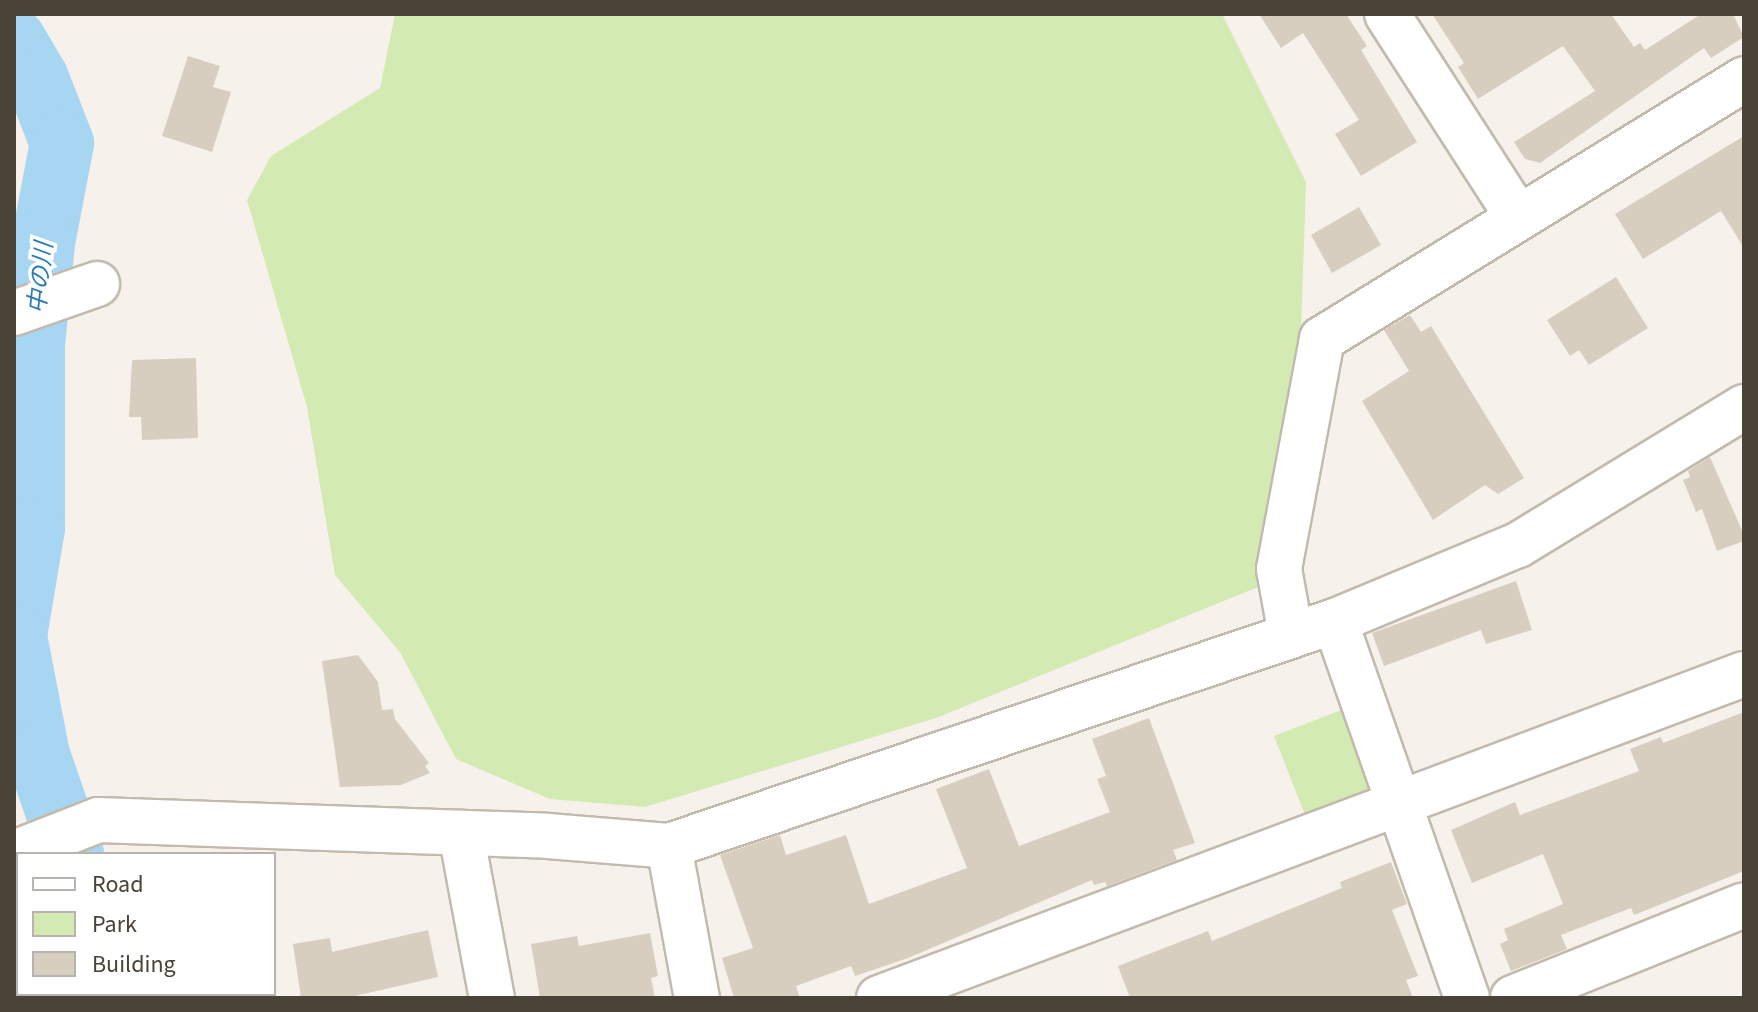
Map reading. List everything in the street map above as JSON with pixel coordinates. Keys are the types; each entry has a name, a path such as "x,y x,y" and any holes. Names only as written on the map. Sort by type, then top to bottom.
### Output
{"street":[{"path":"1387,14 1517,216"},
{"path":"1291,635 1279,569 1322,339 1517,216 1744,79"},
{"path":"14,313 97,284"},
{"path":"24,849 98,820 461,833 669,846 1335,621 1518,545 1744,407"},
{"path":"1335,621 1467,998"},
{"path":"879,998 1744,674"},
{"path":"461,833 492,998"},
{"path":"669,846 697,998"},
{"path":"1513,998 1744,905"}],"green space":[{"path":"395,14 1222,14 1306,182 1300,360 1263,585 936,718 645,807 550,799 456,759 400,652 335,575 307,407 247,200 271,156 380,88"},
{"path":"1349,707 1378,789 1305,815 1274,736"}],"building":[{"path":"1259,14 1346,14 1367,46 1361,50 1417,142 1361,176 1335,134 1359,120 1303,33 1281,48"},
{"path":"1432,14 1611,14 1634,47 1640,43 1645,50 1701,14 1733,14 1744,37 1711,58 1704,48 1540,163 1525,159 1514,142 1595,91 1563,46 1478,99 1458,67 1464,63"},
{"path":"188,56 220,66 213,87 231,92 212,152 162,136"},
{"path":"1744,136 1744,248 1721,211 1643,259 1615,214"},
{"path":"1359,207 1381,245 1332,273 1311,235"},
{"path":"1616,277 1648,328 1589,365 1579,350 1570,356 1547,320"},
{"path":"1410,315 1421,332 1431,326 1524,478 1498,494 1485,485 1433,520 1362,401 1409,371 1384,330"},
{"path":"196,358 198,438 142,440 141,417 129,417 132,360"},
{"path":"1710,457 1744,535 1744,541 1717,551 1702,509 1696,512 1683,480 1690,477 1688,471"},
{"path":"1516,581 1532,630 1486,644 1481,630 1384,666 1372,633"},
{"path":"358,655 378,682 382,710 393,709 395,719 429,763 425,766 430,773 401,785 340,787 322,661"},
{"path":"1744,712 1744,871 1634,915 1631,908 1561,935 1567,949 1511,971 1500,944 1508,940 1504,929 1563,904 1543,854 1472,883 1451,830 1515,802 1520,815 1639,771 1630,749 1661,737 1663,743"},
{"path":"1149,718 1195,843 1173,850 1177,860 1107,886 1105,882 1094,885 1092,880 908,958 855,976 851,966 796,986 800,998 734,998 722,958 753,948 720,855 780,835 786,855 846,835 869,904 967,868 936,789 989,769 1019,846 1110,812 1097,779 1106,776 1092,739"},
{"path":"1391,862 1407,904 1392,910 1418,976 1406,980 1413,998 1130,998 1118,966 1208,931 1212,941 1342,888 1340,882"},
{"path":"428,930 438,977 346,998 301,998 293,944 330,938 332,952"},
{"path":"650,933 658,976 651,978 655,998 540,998 531,944 577,936 579,946"}],"waterway":[{"name":"中の川","path":"14,40 37,79 62,143 43,243 33,345 33,528 15,636 38,755 71,852"}]}
